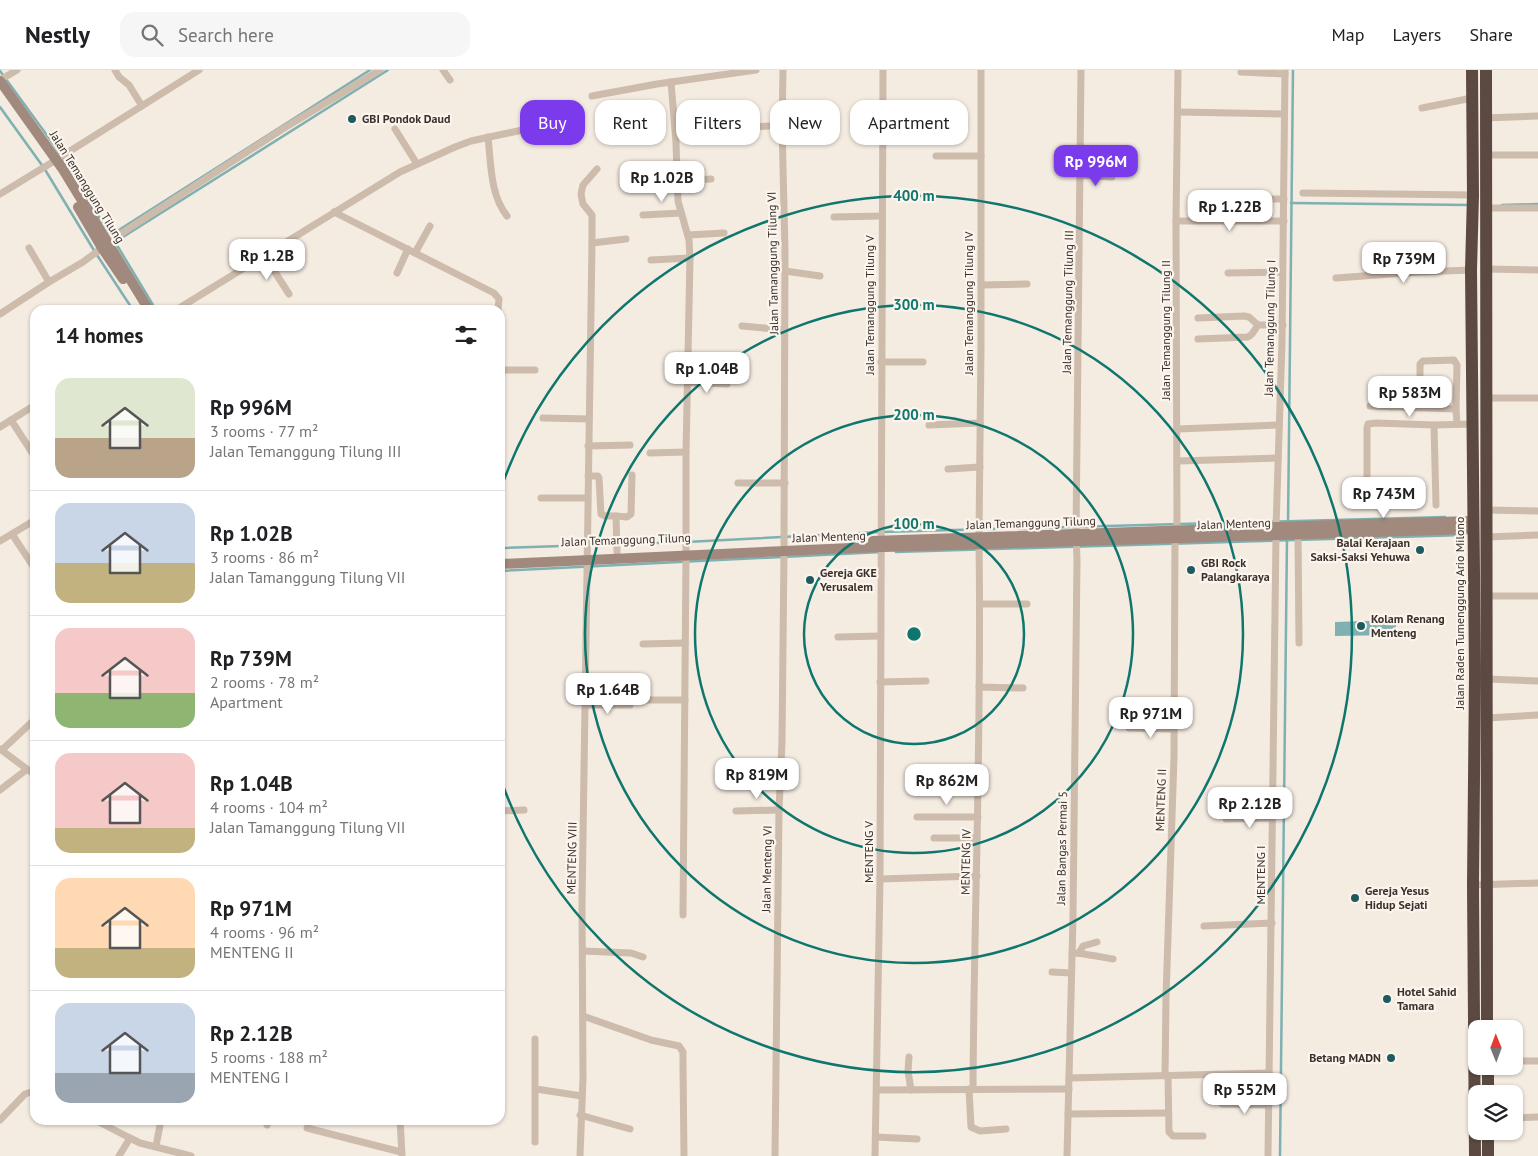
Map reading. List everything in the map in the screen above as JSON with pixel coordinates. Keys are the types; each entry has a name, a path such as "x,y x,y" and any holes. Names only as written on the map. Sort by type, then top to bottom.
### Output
{"highway":[{"name":"Jalan Raden Tumenggung Ario Milono","path":"1472,70 1479,201 1486,269 1487,441 1487,537 1473,885 1474,1156"},
{"name":"Jalan Raden Tumenggung Ario Milono","path":"1479,180 1485,155 1486,70"},
{"name":"Jalan Raden Tumenggung Ario Milono","path":"1479,201 1471,270 1474,525 1483,601 1487,680 1487,1020"},
{"path":"1474,441 1487,441"},
{"path":"1488,1140 1488,1156"}],"street":[{"path":"0,80 17,70"},
{"path":"114,70 120,79 129,85 142,106"},
{"path":"0,194 199,70"},
{"path":"0,314 83,262 105,245 281,130 380,70"},
{"path":"444,70 450,80"},
{"path":"592,96 756,70"},
{"name":"Jalan Tamanggung Tilung VI","path":"782,100 783,70"},
{"name":"Jalan Temanggung Tilung V","path":"881,544 883,70"},
{"name":"Jalan Temanggung Tilung IV","path":"979,541 981,70"},
{"name":"Jalan Temanggung Tilung III","path":"1076,537 1082,70"},
{"name":"Jalan Temanggung Tilung II","path":"1176,534 1178,429 1176,221 1178,70"},
{"path":"1241,72 1285,72"},
{"name":"Jalan Temanggung Tilung I","path":"1277,531 1283,325 1285,72"},
{"name":"Jalan Temanggung Tilung","path":"0,80 54,162 105,245 147,305"},
{"path":"671,82 676,135"},
{"path":"0,91 54,162"},
{"path":"1422,108 1472,98"},
{"path":"1178,112 1284,114"},
{"path":"1485,118 1538,116"},
{"path":"395,129 418,164"},
{"path":"184,305 396,174 456,147 488,137 520,130"},
{"path":"488,137 494,187 501,209 507,216"},
{"path":"676,145 678,201 688,235 690,258 686,452 683,915"},
{"name":"Jalan Tamanggung Tilung VI","path":"782,145 785,271 784,548"},
{"path":"1485,155 1538,155"},
{"path":"936,156 981,156"},
{"name":"MENTENG VIII","path":"580,1156 583,1016 582,904 586,704 587,498 592,243 592,215 583,204 581,194 583,185 597,169"},
{"path":"1080,175 1112,177"},
{"path":"678,181 712,179"},
{"path":"1303,193 1479,201 1538,208"},
{"path":"1242,198 1284,199"},
{"path":"334,212 496,294 499,299 498,305"},
{"path":"643,215 681,213"},
{"path":"834,217 882,216"},
{"path":"1176,221 1284,222"},
{"path":"415,253 430,226"},
{"path":"688,235 724,233"},
{"path":"592,243 626,240"},
{"path":"105,245 139,305"},
{"path":"29,248 49,282"},
{"path":"397,273 408,249"},
{"path":"264,256 289,294"},
{"path":"651,260 690,258"},
{"path":"1486,269 1538,270"},
{"path":"1336,278 1471,270"},
{"path":"785,271 820,276"},
{"path":"1228,273 1282,272"},
{"path":"981,284 1027,284"},
{"path":"1198,318 1244,316 1249,317 1258,325 1283,325"},
{"path":"1198,339 1248,337 1258,325"},
{"path":"742,326 785,330"},
{"path":"1420,408 1420,364 1423,361 1454,360 1457,365 1456,424"},
{"path":"881,362 922,362"},
{"path":"505,370 535,370"},
{"path":"1457,382 1473,381"},
{"path":"688,382 727,384"},
{"path":"1390,407 1391,389"},
{"path":"1486,398 1538,398"},
{"path":"1370,406 1456,409"},
{"path":"0,427 30,408"},
{"path":"543,418 589,419"},
{"path":"11,420 30,449"},
{"path":"1367,505 1368,424 1376,422 1434,425 1473,424"},
{"path":"930,425 980,423"},
{"path":"1178,429 1279,425"},
{"path":"1434,425 1436,505"},
{"path":"588,446 630,445"},
{"path":"650,453 686,452"},
{"path":"1177,462 1278,458"},
{"path":"948,470 980,468"},
{"path":"588,476 598,476 599,478 601,514 605,516 627,516 631,514 632,474"},
{"path":"738,483 784,483"},
{"path":"541,498 587,498"},
{"path":"1487,510 1538,511"},
{"path":"616,516 617,552"},
{"path":"0,541 30,523"},
{"name":"Jalan Temanggung Tilung","path":"505,557 587,557 617,552 686,553 1076,537 1296,532 1350,528 1474,525"},
{"name":"MENTENG I","path":"1268,1156 1277,531"},
{"path":"1296,532 1299,644"},
{"path":"12,534 30,561"},
{"name":"MENTENG II","path":"1176,534 1174,729 1168,944 1168,1113 1169,1132 1171,1135 1203,1136"},
{"path":"1487,537 1538,535"},
{"name":"Jalan Bangas Permai 5","path":"1067,1156 1071,973 1076,953 1076,537"},
{"name":"MENTENG IV","path":"979,541 978,817 971,1127 980,1131 1006,1129"},
{"name":"MENTENG V","path":"875,1156 880,879 881,544"},
{"name":"Jalan Menteng VI","path":"775,1156 784,548"},
{"path":"505,564 587,557 686,553"},
{"path":"1483,601 1538,596"},
{"path":"980,604 1027,604"},
{"path":"838,637 880,636"},
{"path":"643,644 685,643"},
{"path":"1487,680 1538,681"},
{"path":"880,682 926,682"},
{"path":"979,687 1023,688"},
{"path":"640,700 685,700"},
{"path":"586,704 630,705"},
{"path":"1487,718 1538,715"},
{"path":"30,724 1,750 30,772"},
{"path":"1128,728 1174,729"},
{"path":"0,790 26,770"},
{"path":"505,811 524,810"},
{"path":"736,811 779,810"},
{"path":"917,817 978,817"},
{"path":"1226,820 1273,818"},
{"path":"934,838 977,838"},
{"path":"880,879 977,876"},
{"path":"1473,885 1538,883"},
{"path":"1204,926 1272,923"},
{"path":"1076,953 1083,946 1097,942"},
{"path":"583,951 632,953 643,957"},
{"path":"1076,953 1113,959"},
{"path":"1052,972 1071,973"},
{"path":"583,1016 651,1040 681,1048 683,1052 684,1156"},
{"path":"535,1039 535,1142"},
{"path":"909,1057 908,1071 911,1090"},
{"path":"1523,1061 1538,1061"},
{"path":"1069,1078 1269,1073"},
{"path":"536,1089 582,1096"},
{"path":"877,1090 1068,1089"},
{"path":"0,1120 26,1094 30,1093"},
{"path":"1222,1104 1269,1105"},
{"path":"1068,1114 1168,1113"},
{"path":"580,1114 630,1129"},
{"path":"1523,1118 1538,1117"},
{"path":"105,1125 140,1143 156,1145 178,1155 190,1156"},
{"path":"156,1145 160,1125"},
{"path":"307,1128 402,1154 400,1125"},
{"path":"876,1137 917,1139"},
{"path":"119,1156 130,1138"}],"water":[{"path":"1396,620 1396,635 1335,636 1335,622"}],"waterway":[{"path":"111,235 370,70"},
{"path":"115,242 388,70"},
{"path":"1288,525 1293,70"},
{"path":"0,71 54,145 111,236"},
{"path":"0,107 44,168 130,305"},
{"path":"1291,203 1469,205"},
{"path":"1502,205 1538,204"},
{"path":"115,242 153,305"},
{"path":"505,548 686,542 881,532 1445,517"},
{"path":"896,552 1464,535"},
{"path":"1280,1156 1287,538"},
{"path":"505,571 881,552"}],"place":[{"name":"GBI Pondok Daud","path":"352,119"},
{"name":"Balai Kerajaan Saksi-Saksi Yehuwa","path":"1420,550"},
{"name":"GBI Rock Palangkaraya","path":"1191,570"},
{"name":"Gereja GKE Yerusalem","path":"810,580"},
{"name":"Kolam Renang Menteng","path":"1361,626"},
{"name":"Gereja Yesus Hidup Sejati","path":"1355,898"},
{"name":"Hotel Sahid Tamara","path":"1387,999"},
{"name":"Betang MADN","path":"1391,1058"}]}
